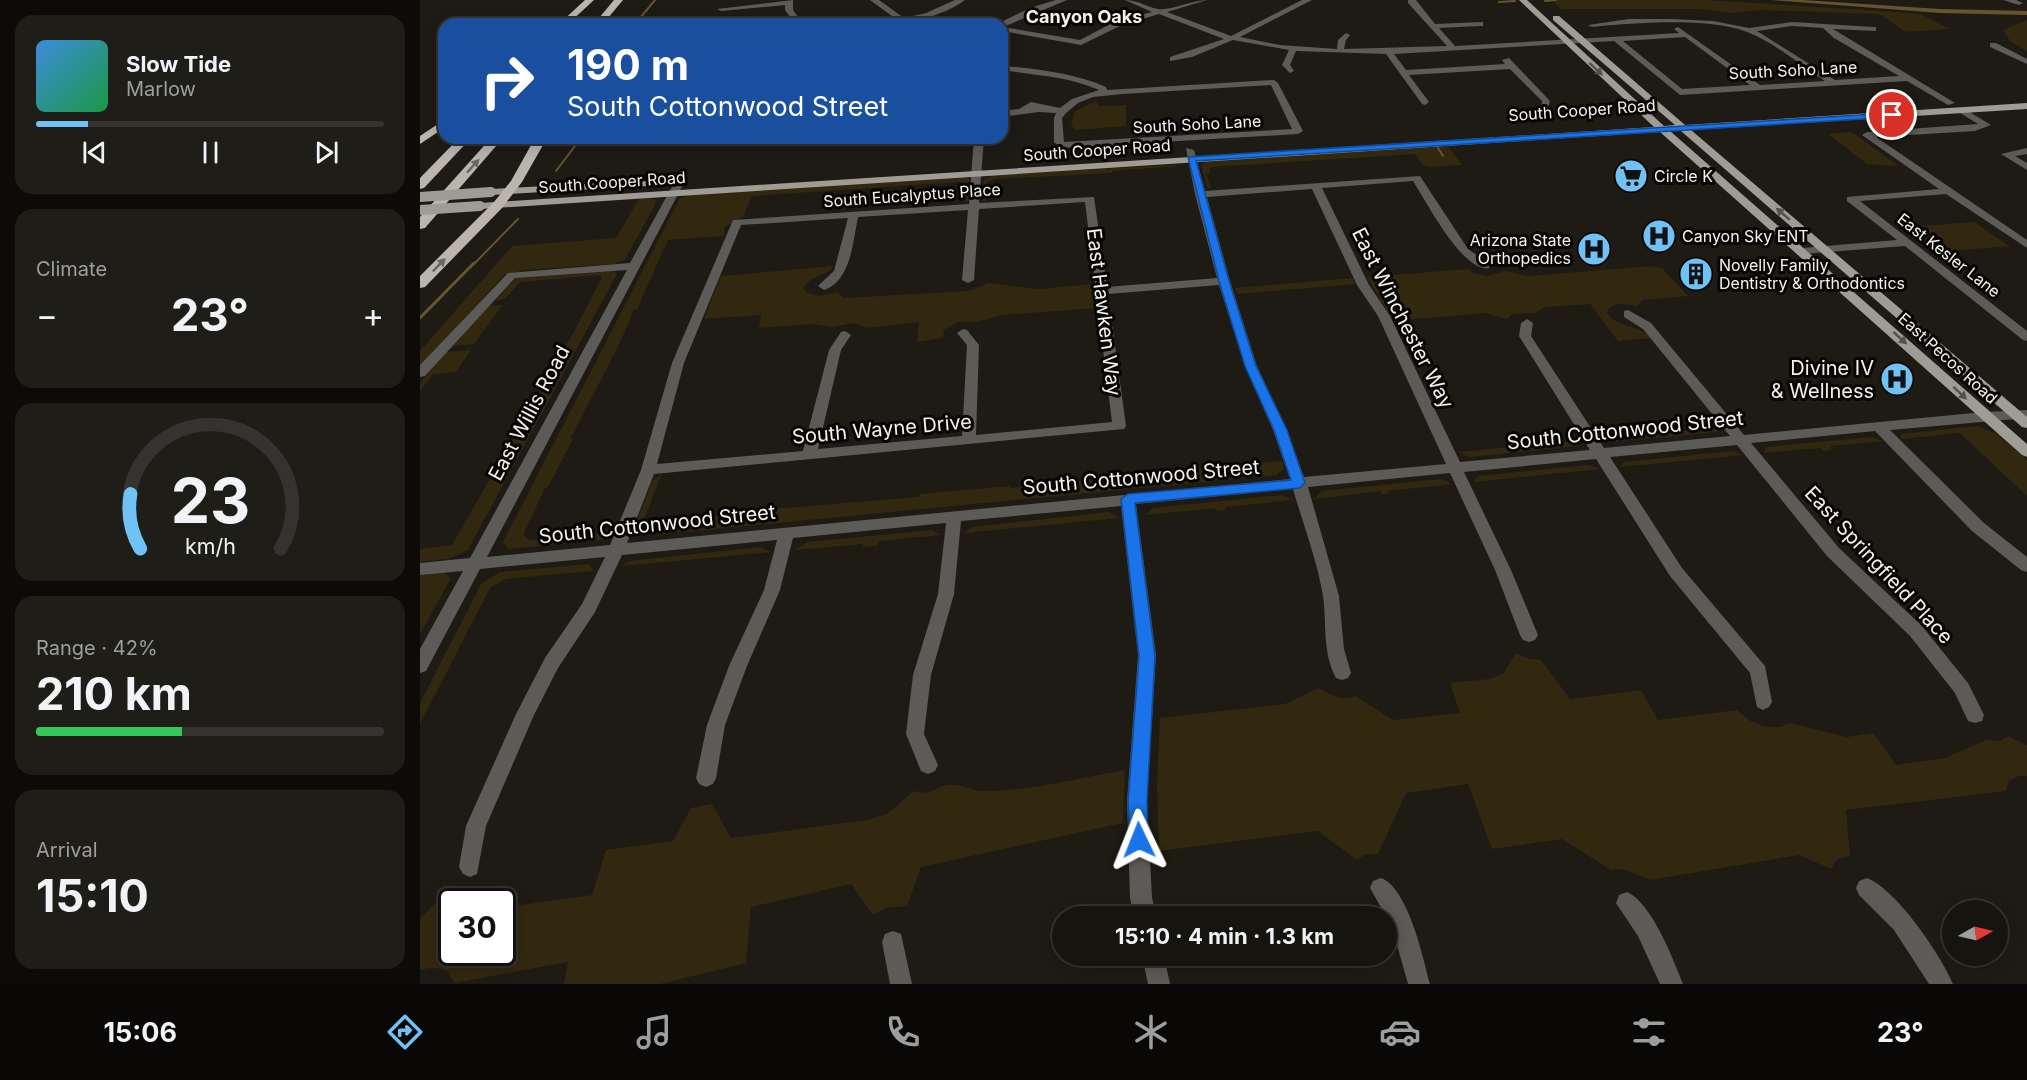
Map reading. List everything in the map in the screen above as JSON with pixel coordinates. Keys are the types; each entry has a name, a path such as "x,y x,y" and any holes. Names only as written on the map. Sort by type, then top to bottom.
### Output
{"highway":[{"path":"570,18 590,0"},
{"path":"579,18 596,0"},
{"path":"603,18 619,0"},
{"path":"612,18 626,0"},
{"path":"420,141 438,128"},
{"path":"420,185 459,144"},
{"path":"420,225 492,144"},
{"path":"420,284 498,205 537,144"}],"main road":[{"name":"East Pecos Road","path":"1523,0 1663,129 2027,452"},
{"name":"East Pecos Road","path":"1536,0 1819,246 2023,418"},
{"name":"South Cooper Road","path":"420,196 509,190 740,188 978,168 1653,120 2027,99"},
{"name":"South Cooper Road","path":"1190,154 1684,128 2027,106"},
{"name":"South Cooper Road","path":"420,210 498,205 825,173 978,168"},
{"path":"740,188 815,177 825,173"}],"street":[{"path":"874,0 899,18"},
{"path":"912,18 928,15 961,0"},
{"path":"1008,24 1033,10 1063,0"},
{"path":"1129,0 1229,38 1293,49 1388,52 1688,37"},
{"path":"1008,28 1081,44 1119,23 1203,0"},
{"path":"1173,59 1185,57 1229,38 1308,0"},
{"path":"1412,0 1412,3 1453,48"},
{"path":"2007,0 2019,3"},
{"path":"721,9 789,2 793,18"},
{"path":"1592,25 1629,21 1671,21 1713,23 1749,30 1834,83"},
{"path":"1671,21 1688,37 1758,87"},
{"path":"1433,26 1480,24"},
{"path":"1749,30 1792,24 1873,29"},
{"path":"1824,25 1837,36 1951,104"},
{"path":"1340,52 1342,40 1346,35"},
{"name":"South Soho Lane","path":"1618,41 1680,92 1908,78"},
{"path":"1993,45 2027,62"},
{"path":"1494,46 1546,101 1544,109"},
{"path":"1290,72 1286,65 1293,49"},
{"path":"1388,52 1425,102"},
{"path":"1403,73 1513,66"},
{"path":"1008,68 1085,81 1103,89 1103,93 1075,101 1062,111 1024,109 1008,112"},
{"name":"South Soho Lane","path":"1062,111 1057,126 1061,145 1233,137 1298,131 1274,83 1103,93"},
{"path":"1964,111 1986,124 1984,126 1867,135 2027,245"},
{"path":"968,280 979,144"},
{"path":"2027,151 2006,154 2027,167"},
{"path":"1190,154 1224,281 1251,366 1280,430 1299,483 1331,596 1335,650 1342,673"},
{"path":"1200,194 1416,178 1464,251 1485,266"},
{"name":"East Winchester Way","path":"1316,186 1363,285 1384,316 1503,570 1529,635"},
{"name":"East Willis Road","path":"420,666 677,187"},
{"name":"East Kesler Lane","path":"1949,191 1851,199 2027,337"},
{"name":"South Eucalyptus Place","path":"648,470 678,363 737,222 1090,199"},
{"name":"East Hawken Way","path":"1090,199 1119,426"},
{"path":"824,286 839,272 854,214"},
{"path":"1798,248 1903,239"},
{"path":"420,373 512,275 634,266"},
{"path":"1102,291 1224,281"},
{"name":"East Springfield Place","path":"1628,314 1647,327 1833,552 1916,631 1962,688 1975,715"},
{"path":"1527,323 1525,336 1676,572 1760,671 1763,702"},
{"path":"963,333 974,345 969,440"},
{"path":"809,455 835,350 844,335"},
{"name":"South Cottonwood Street","path":"420,569 1984,416 2023,418"},
{"name":"South Wayne Drive","path":"648,470 1119,426"},
{"path":"1879,427 1978,526 2027,566"},
{"path":"470,867 476,826 525,714 551,663 590,607 648,470"},
{"path":"1128,499 1147,656 1137,801 1143,906"},
{"path":"928,765 915,734 922,675 946,594 954,516"},
{"path":"706,778 716,725 738,666 772,590 787,532"},
{"path":"1381,888 1402,923 1419,984"},
{"path":"1867,888 1902,922 1942,984"},
{"path":"1628,903 1646,928 1672,984"},
{"path":"893,942 901,984"},
{"path":"1155,966 1159,984"}],"shaded area":[{"path":"1552,0 1707,0 1883,11 1921,14 1949,29 1906,32 1879,14 1761,10 1731,13 1700,9 1561,9"},
{"path":"2027,20 2027,51 2010,41 2003,30"},
{"path":"1096,101 1099,106 1126,105 1126,126 1075,130 1071,124 1075,111"},
{"path":"1849,132 1899,166 1867,164 1828,134"},
{"path":"1448,146 1462,165 1430,167 1423,165 1415,154 1212,167 1209,169 1210,173 1206,173 1211,189 1207,187 1201,165 1207,161"},
{"path":"1180,166 1112,171 1112,173 995,179 987,183 986,202 982,200 984,179 993,175"},
{"path":"960,177 970,179 969,200 965,203 967,185 959,182 752,196 743,217 724,227 724,236 668,240 637,309 634,310 617,349 570,439 573,439 548,487 545,488 523,535 529,540 612,531 600,540 509,549 503,542 680,198 691,194"},
{"path":"650,198 657,201 625,260 614,264 524,270 504,275 420,367 420,351 512,246 616,238 639,199"},
{"path":"1974,222 2009,246 1940,252 1907,227"},
{"path":"834,266 807,284 804,288 807,293 820,296 837,292 844,298 969,291 988,283 1039,289 1094,284 1096,308 1002,315 976,322 958,322 944,330 943,338 917,342 919,322 866,328 854,323 832,327 812,324 759,328 761,315 704,319 721,276"},
{"path":"1652,266 1663,269 1688,296 1642,300 1637,306 1620,304 1613,306 1607,312 1611,317 1621,324 1646,333 1651,338 1618,341 1590,304 1546,307 1534,313 1513,314 1507,319 1484,313 1393,321 1367,277 1468,269 1473,273 1487,276 1505,271 1528,276"},
{"path":"611,269 617,274 468,550 448,559 420,562 420,549 452,545 576,328 602,277 599,275 520,282 505,299 496,300 515,279 520,277"},
{"path":"1353,278 1355,284 1237,294 1235,288"},
{"path":"502,305 474,344 453,346 489,306"},
{"path":"471,350 456,372 433,374 420,391 420,383 447,352"},
{"path":"1977,426 1997,434 2027,460 2027,496 1960,433 1901,439 1901,434"},
{"path":"1722,427 1717,432 1611,442 1600,439"},
{"path":"1872,437 1883,441 1830,446 1832,450 1824,451 1820,448 1763,453 1766,447"},
{"path":"1583,440 1577,446 1469,457 1458,452"},
{"path":"1732,451 1744,455 1620,467 1624,462"},
{"path":"1282,461 1284,469 1276,475 641,536 633,530 653,480 661,475 643,523 735,514 736,512 919,497 920,494 1010,486 1010,488 1097,479 1097,477"},
{"path":"1588,465 1600,469 1473,482 1478,476"},
{"path":"1442,479 1452,484 1388,491 1389,494 1382,494 1380,491 1314,499 1322,491"},
{"path":"1282,495 1293,500 1225,507 1226,510 1216,511 1215,508 1145,515 1153,508"},
{"path":"1109,512 1119,518 964,533 972,527"},
{"path":"932,530 941,535 879,541 877,546 863,547 863,544 795,550 808,542"},
{"path":"761,547 771,552 621,566 629,561"},
{"path":"589,564 594,571 506,579 490,588 420,724 420,703 481,584 500,572"},
{"path":"443,572 451,578 420,634 420,574"},
{"path":"1516,653 1530,659 1541,660 1570,699 1641,690 1658,720 1737,710 1749,720 1763,726 1780,727 1790,723 1847,737 1873,733 1896,765 1945,758 1986,740 2000,741 2008,736 2027,745 2027,776 2019,776 2009,781 2006,791 1846,810 1850,856 1837,859 1831,869 1799,855 1650,880 1623,869 1611,870 1562,839 1492,849 1468,784 1406,793 1378,854 1366,854 1357,860 1318,831 1159,851 1157,786 1160,718 1285,704 1319,688 1337,697 1356,696 1393,720 1460,713 1450,683 1490,679 1503,674"},
{"path":"1125,770 1123,823 921,867 907,906 886,908 873,915 851,884 751,907 746,963 660,984 564,984 568,962 454,983 448,971 435,968 420,969 420,919 437,901 438,966 516,966 516,906 592,895 606,850 673,841 691,808 712,804 731,838 867,820 887,814 914,791 930,792 948,785 980,791 1037,786"}],"waterway":[{"path":"640,18 655,0"},
{"path":"1545,1 1556,0"},
{"path":"1774,0 1940,11 2027,13"},
{"path":"1499,2 1515,1"},
{"path":"556,171 576,144"},
{"path":"1438,148 1443,156"},
{"path":"473,265 518,219"},
{"path":"420,318 474,263"}],"place":[{"name":"Circle K","path":"1631,176"},
{"name":"Canyon Sky ENT","path":"1659,236"},
{"name":"Arizona State Orthopedics","path":"1594,249"},
{"name":"Novelly Family Dentistry & Orthodontics","path":"1696,274"},
{"name":"Divine IV & Wellness","path":"1897,379"}],"district":[{"name":"Canyon Oaks","path":"1084,16"}],"route":[{"path":"1139,840 1137,801 1147,656 1128,499 1299,483 1280,430 1251,366 1224,281 1191,159 1892,115"}]}
